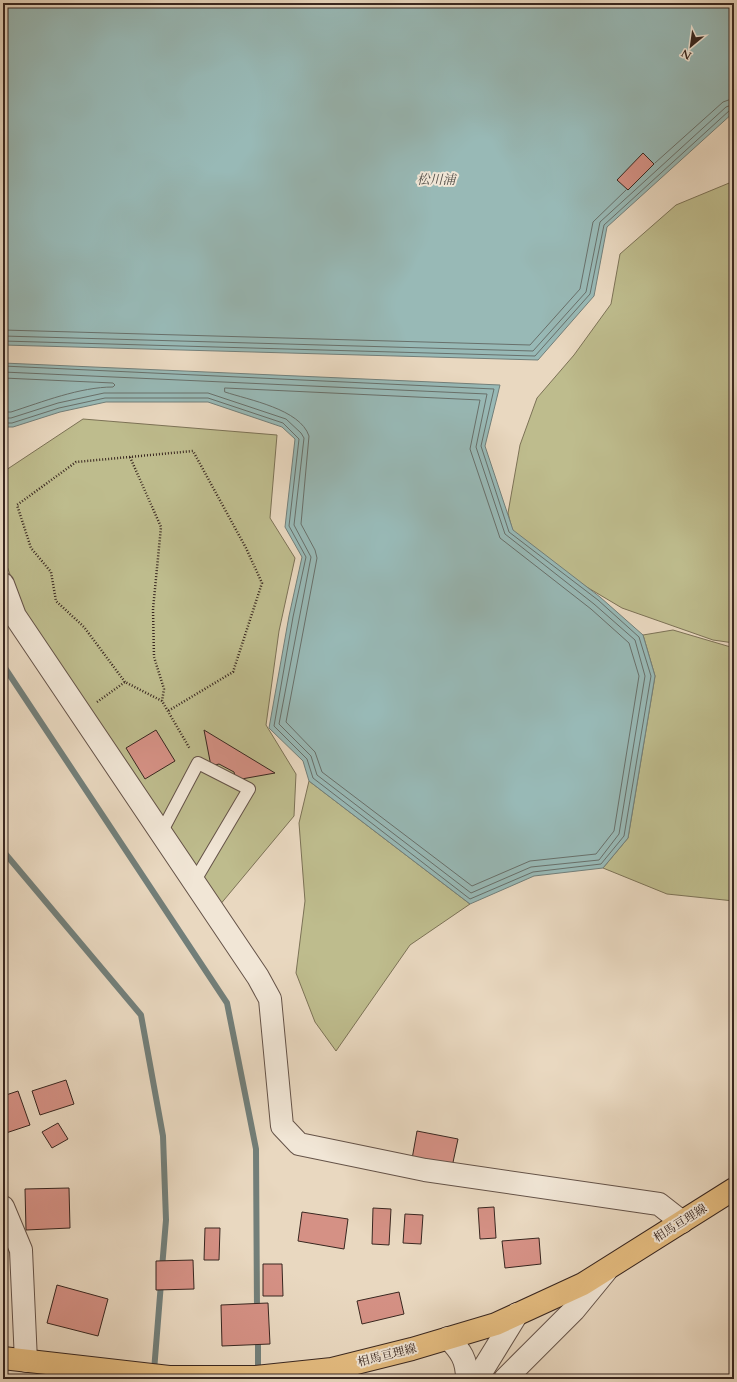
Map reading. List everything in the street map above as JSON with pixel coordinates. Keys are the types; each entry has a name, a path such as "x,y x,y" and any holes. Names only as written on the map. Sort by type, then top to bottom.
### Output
{"main road":[{"name":"相馬亘理線","path":"3,1358 26,1361 84,1373 169,1377 298,1376 448,1338 496,1324 583,1284 733,1191"}],"street":[{"path":"3,584 15,616 258,977 270,999 282,1126 299,1144 425,1170 659,1204 682,1222"},
{"path":"3,1207 21,1250 26,1361"},
{"path":"505,1379 574,1310 609,1267"},
{"path":"477,1379 517,1314"},
{"path":"448,1338 461,1351 467,1371 467,1379"}],"lane":[{"path":"161,833 198,763 249,789 194,882"}],"path":[{"path":"168,711 233,672 262,583 246,548 193,451 76,462 17,505 31,548 51,572 56,600 84,627 125,682 162,701 198,763"},
{"path":"130,457 161,527 154,616 154,657 164,689 162,701"},
{"path":"81,714 125,682"}],"shaded area":[{"path":"734,181 734,643 713,640 622,608 516,545 508,513 520,445 537,398 574,355 611,304 620,254 676,205"},
{"path":"83,419 277,435 270,518 295,558 279,631 266,725 296,774 294,816 219,906 22,608 3,555 3,472"},
{"path":"673,630 734,648 734,901 667,894 603,868 628,838 655,676 643,635"},
{"path":"309,781 470,904 410,945 336,1051 315,1022 296,973 305,901 299,823"}],"water":[{"name":"松川浦","path":"3,3 734,3 734,112 607,227 594,296 538,360 3,345"},
{"path":"3,363 500,385 485,446 513,530 600,597 643,635 655,676 628,838 603,868 534,876 470,904 309,781 303,761 269,728 289,616 302,557 285,527 295,439 282,427 208,402 106,402 60,412 13,427 3,427"}],"building":[{"path":"643,153 654,164 628,190 617,180"},
{"path":"156,730 175,761 145,779 126,748"},
{"path":"204,730 275,773 236,780 234,772 219,764 211,766"},
{"path":"66,1080 74,1104 40,1115 32,1091"},
{"path":"18,1091 30,1125 3,1134 3,1096"},
{"path":"58,1123 68,1139 52,1148 42,1132"},
{"path":"417,1131 458,1139 452,1167 412,1159"},
{"path":"69,1188 70,1228 26,1230 25,1189"},
{"path":"494,1207 496,1238 480,1239 478,1208"},
{"path":"373,1208 391,1209 389,1245 372,1244"},
{"path":"302,1212 348,1219 344,1249 298,1241"},
{"path":"405,1214 423,1215 421,1244 403,1243"},
{"path":"205,1228 220,1228 219,1260 204,1260"},
{"path":"539,1238 541,1264 505,1268 502,1241"},
{"path":"193,1260 194,1289 156,1290 156,1261"},
{"path":"263,1264 282,1264 283,1296 263,1296"},
{"path":"57,1285 108,1299 98,1336 47,1323"},
{"path":"399,1292 404,1314 362,1324 357,1301"},
{"path":"268,1303 270,1344 222,1346 221,1305"}],"waterway":[{"path":"3,665 227,1003 256,1149 257,1311"},
{"path":"3,851 141,1015 163,1136 166,1220 162,1268"},
{"path":"154,1371 161,1283"},
{"path":"258,1337 258,1373"}]}
